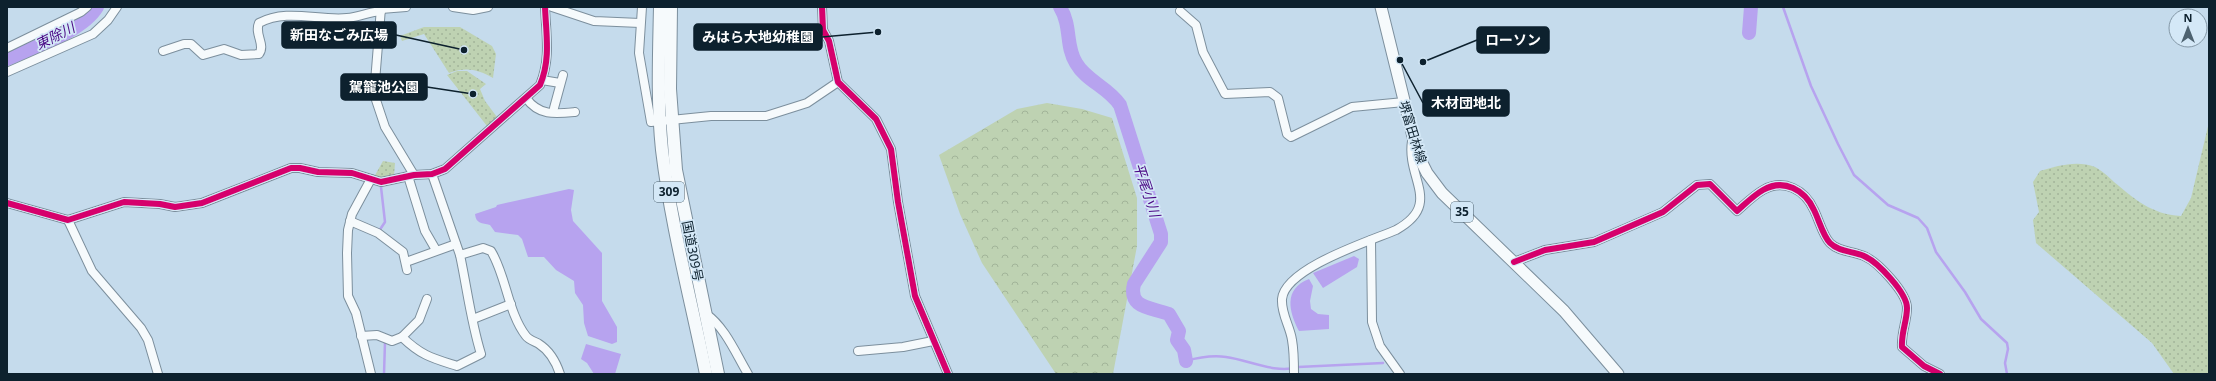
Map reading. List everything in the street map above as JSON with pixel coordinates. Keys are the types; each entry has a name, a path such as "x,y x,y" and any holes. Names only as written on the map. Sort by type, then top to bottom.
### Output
{"highway":[{"name":"国道309号","path":"660,7 666,122 667,182 706,374"},
{"name":"国道309号","path":"671,7 666,122 718,374"}],"main road":[{"name":"堺富田林線","path":"1381,7 1413,139 1422,165 1437,188 1568,315 1618,374"}],"street":[{"path":"7,48 81,12 87,7"},
{"path":"7,72 93,34 108,20 116,7"},
{"path":"163,51 184,44 191,44 203,55 224,49 241,55 259,54 262,47 257,32 259,23 263,21 285,16 300,15 346,18 381,9 406,7"},
{"path":"453,7 473,10 488,7"},
{"path":"7,203 68,220 124,202 160,204 175,207 202,203 292,168 318,172 352,173 381,182 411,175 432,174 445,169 540,85 548,57 545,7"},
{"path":"552,7 594,21 640,23"},
{"path":"642,7 639,53 651,122 666,122 711,116 766,116 807,103 838,82"},
{"path":"822,7 823,30 829,41 838,82 876,119 891,149 898,202 915,296 948,374"},
{"path":"381,9 374,94 385,127 411,175 425,231 436,250"},
{"path":"1180,10 1196,25 1203,52 1225,94 1270,92 1275,94 1278,98 1287,134 1291,137 1352,107 1404,102"},
{"path":"554,108 563,75"},
{"path":"542,80 560,83"},
{"path":"526,98 532,107 541,112 555,114 575,112"},
{"path":"1294,370 1292,339 1283,309 1282,298 1287,285 1297,276 1314,265 1408,223 1416,215 1420,206 1418,181 1410,155 1413,139"},
{"path":"402,337 415,350 434,360 457,366 481,354 474,332 473,319 460,255 432,174"},
{"path":"370,179 350,221 347,253 348,296 356,314 371,374"},
{"path":"1514,262 1545,250 1594,242 1663,212 1697,185 1710,184 1737,211 1762,190 1775,186 1793,187 1803,194 1811,203 1828,241 1834,247 1865,256 1875,262 1888,276 1905,298 1907,309 1902,330 1902,347 1924,366 1940,374"},
{"path":"68,220 92,271 144,334 158,374"},
{"path":"350,221 378,233 398,247 403,252 407,266 436,250 456,244"},
{"path":"1371,240 1372,322 1380,346 1400,374"},
{"path":"460,255 483,248 491,251 511,304 527,337 546,348 556,363 560,374"},
{"path":"361,336 377,335 392,341 402,337 419,320 427,299"},
{"path":"473,319 511,304"},
{"path":"706,314 712,318 724,333 748,374"},
{"path":"858,351 903,347 933,341"}],"green space":[{"path":"424,27 460,27 492,46 496,54 493,78 471,70 461,70 449,73 424,34 402,41 400,36"},
{"path":"457,71 467,71 486,84 480,89 485,101 497,117 487,126 447,75"},
{"path":"1047,103 1082,109 1112,118 1137,198 1137,246 1113,374 1056,374 982,263 960,214 939,155 1017,109"},
{"path":"2209,122 2209,374 2174,374 2152,343 2036,243 2033,220 2039,212 2033,182 2040,171 2067,164 2088,165 2100,170 2144,205 2170,215 2181,216 2191,198"},
{"path":"383,161 395,163 394,176 381,179 374,177"}],"shaded area":[{"path":"569,189 574,190 571,210 573,221 602,253 602,301 617,327 617,342 612,344 588,336 584,323 583,305 575,293 574,281 556,270 544,257 528,257 522,239 518,235 495,232 490,225 478,221 475,214 496,207 497,205"},
{"path":"1354,256 1359,259 1357,267 1323,288 1313,273"},
{"path":"1309,279 1313,286 1310,301 1311,309 1318,314 1329,315 1329,329 1299,331 1295,324 1290,302 1292,295 1301,283"},
{"path":"586,344 621,354 615,374 594,374 587,363 581,359"}],"waterway":[{"name":"東除川","path":"7,59 69,31 90,16 97,7"},
{"name":"平尾小川","path":"1060,7 1064,14 1071,49 1076,63 1085,75 1109,93 1120,105 1161,234 1161,242 1134,284 1134,298 1142,306 1169,314 1179,331 1177,340 1184,350 1186,361"},
{"path":"1749,33 1751,7"},
{"path":"1783,7 1811,86 1854,175 1888,205 1918,218 1927,228 1936,252 1965,292 1981,319 2007,343 2008,349 2005,363 2007,374"},
{"path":"379,231 385,222 381,187"},
{"path":"384,374 385,342"},
{"path":"1186,361 1196,358 1221,356 1280,369 1383,363"}],"cycle path":[{"path":"7,203 68,220 124,202 160,204 175,207 202,203 291,168 300,168 318,172 352,173 381,182 414,175 432,174 445,169 540,85 546,66 547,56 545,7"},
{"path":"822,7 823,30 829,41 838,82 876,119 891,149 898,202 915,296 948,374"},
{"path":"1514,262 1545,250 1594,242 1663,212 1697,185 1710,184 1737,211 1763,190 1779,185 1786,186 1799,192 1810,203 1821,228 1830,243 1842,250 1860,254 1870,259 1891,279 1902,294 1907,308 1902,337 1902,347 1924,366 1940,374"}],"place":[{"name":"みはら大地幼稚園","path":"878,32"},
{"name":"新田なごみ広場","path":"464,50"},
{"name":"木材団地北","path":"1400,60"},
{"name":"ローソン","path":"1423,62"},
{"name":"駕籠池公園","path":"473,94"}]}
